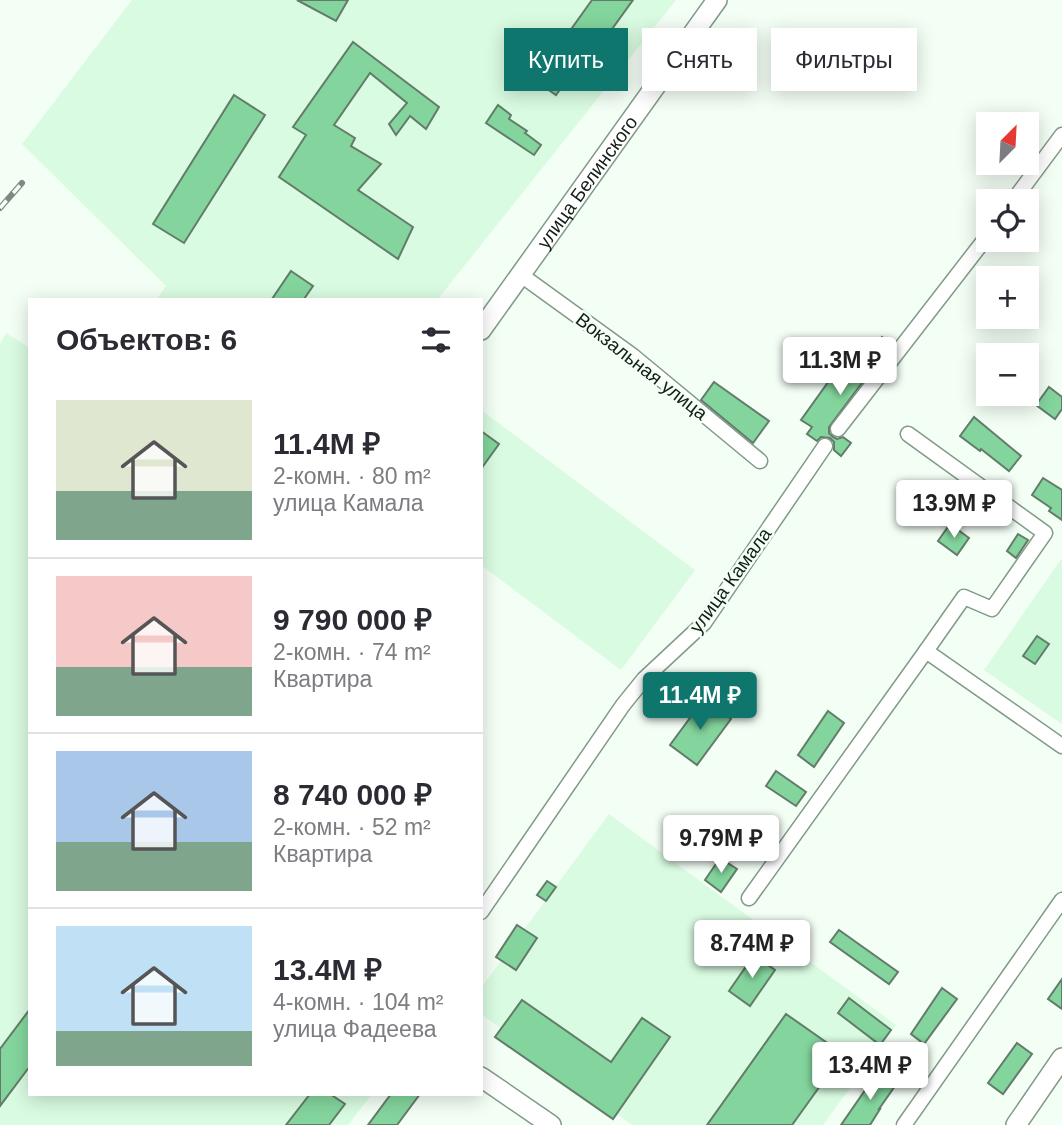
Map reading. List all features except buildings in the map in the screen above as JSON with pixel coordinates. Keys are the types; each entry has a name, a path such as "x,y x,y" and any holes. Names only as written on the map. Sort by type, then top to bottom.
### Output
{"street":[{"name":"улица Белинского","path":"483,327 717,0"},
{"path":"1022,189 1062,135"},
{"path":"838,429 976,251"},
{"name":"Вокзальная улица","path":"521,275 634,356 760,461"},
{"path":"749,898 964,597 992,609 1045,533 908,434"},
{"name":"улица Камала","path":"483,909 622,705 644,679 704,623 825,446"},
{"path":"926,651 1062,746"},
{"path":"904,1125 1062,900"},
{"path":"1016,1125 1062,1058"},
{"path":"483,1078 551,1125"}],"shaded area":[{"path":"132,0 676,0 654,28 642,28 642,43 628,60 628,28 504,28 504,91 604,91 439,298 158,298 166,286 22,144"},
{"path":"6,333 28,347 28,1096 370,1096 348,1125 0,1125 0,344"},
{"path":"483,411 695,570 621,670 483,566"},
{"path":"1062,558 1062,724 984,670"},
{"path":"609,814 896,1025 823,1125 632,1125 483,1015 483,985"}],"railway":[{"path":"0,208 22,183"}]}
